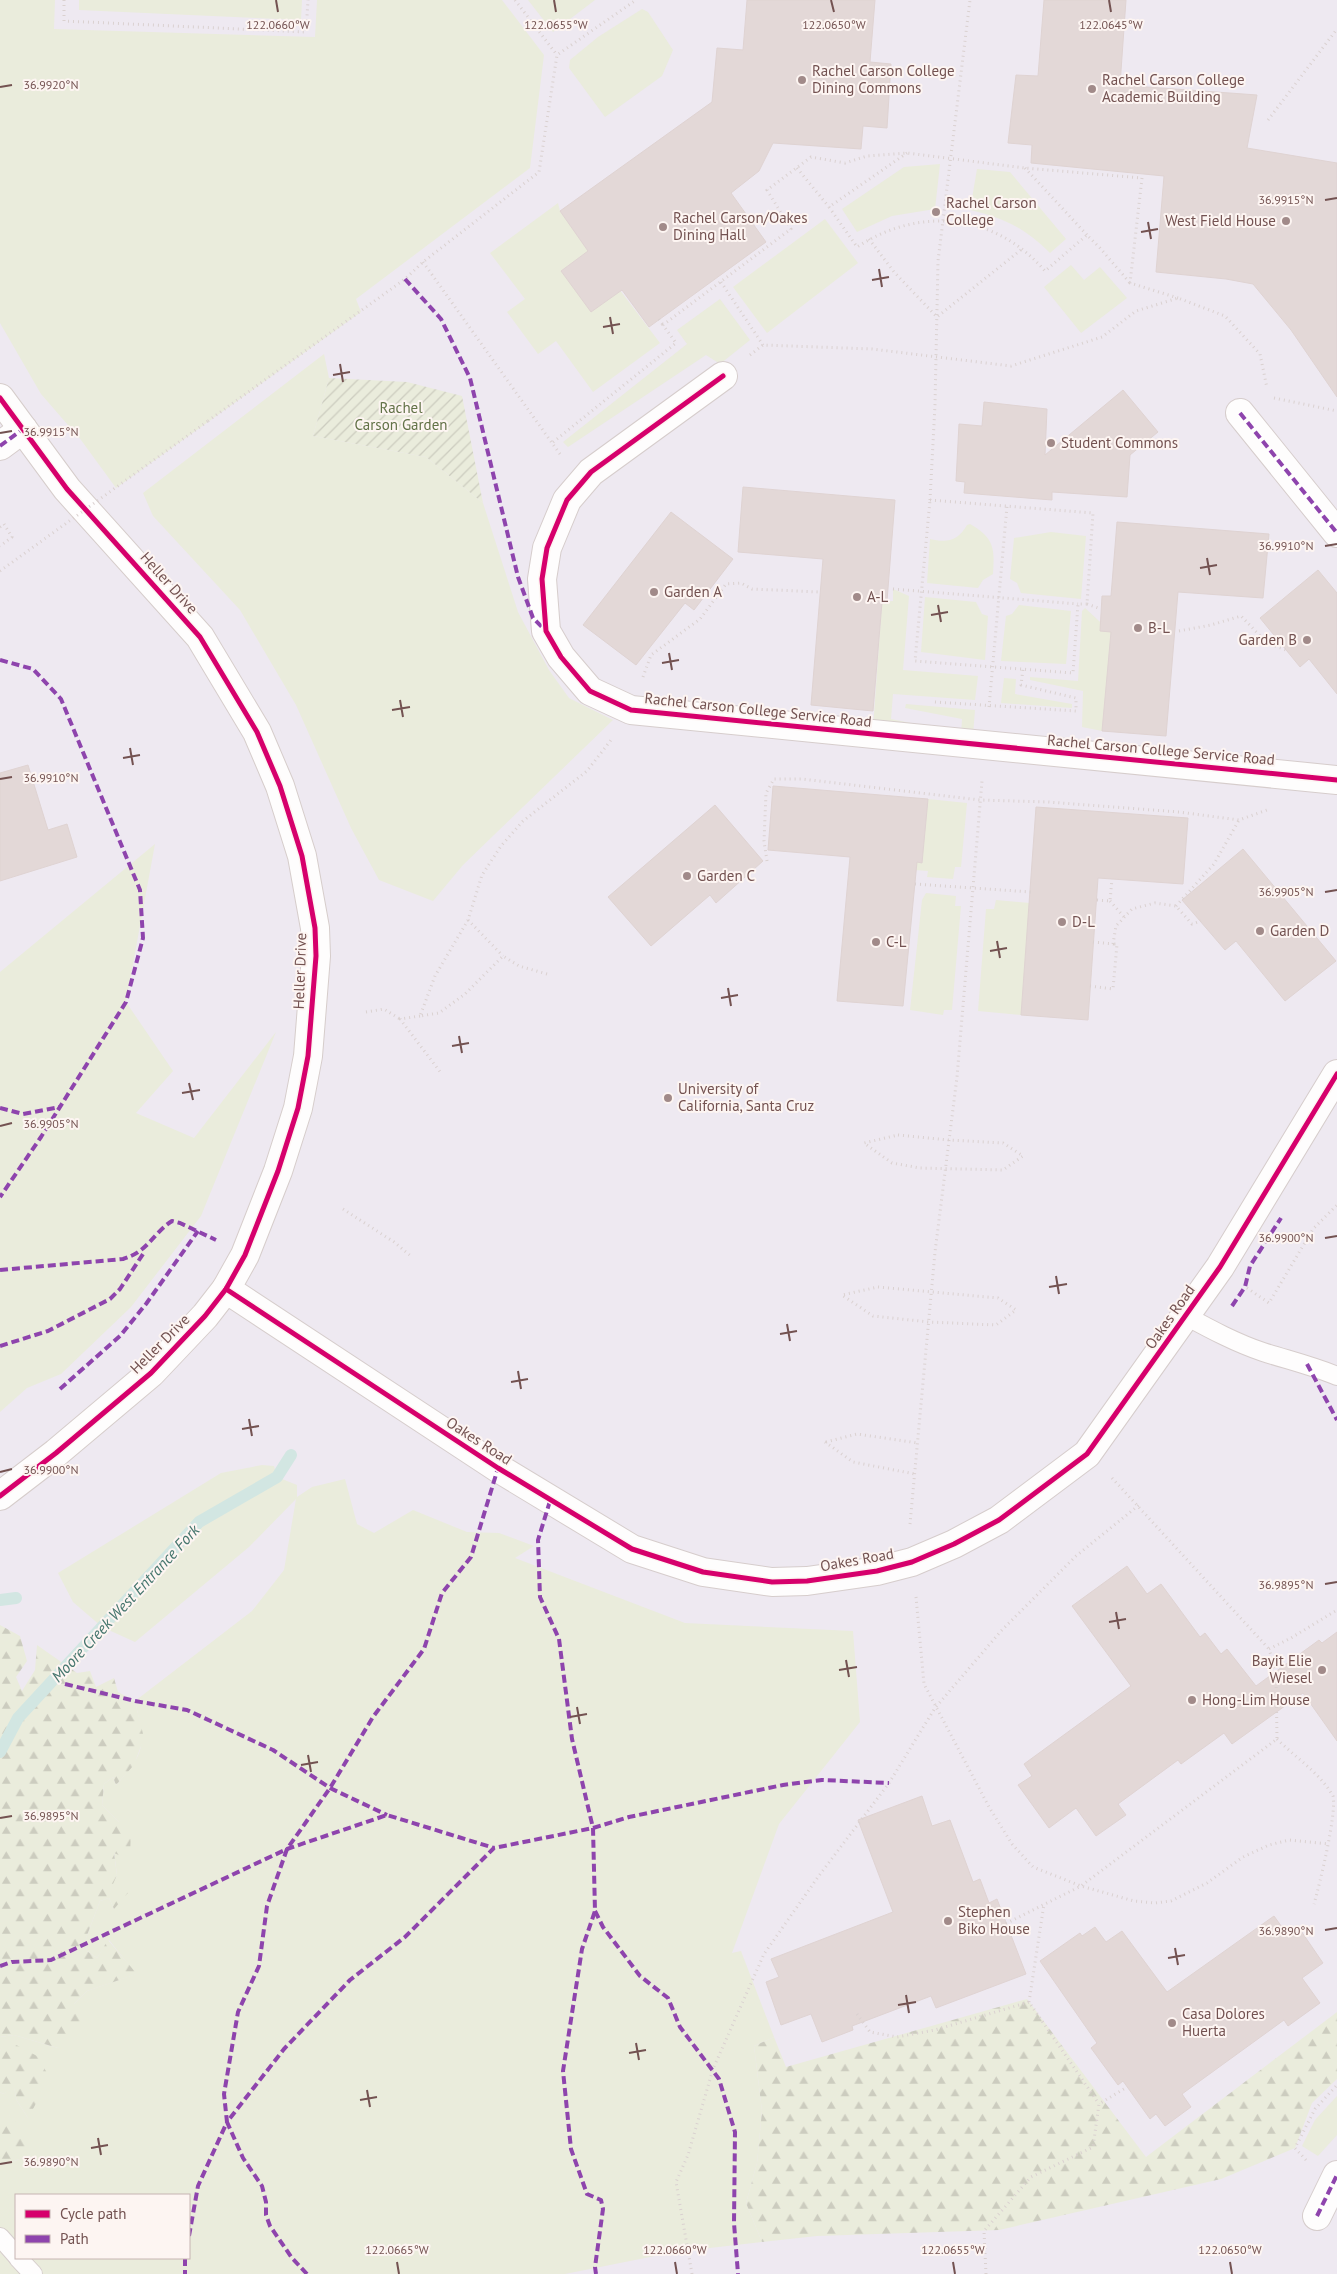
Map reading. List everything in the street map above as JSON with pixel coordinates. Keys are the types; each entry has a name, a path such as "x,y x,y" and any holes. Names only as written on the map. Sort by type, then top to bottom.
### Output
{"street":[{"name":"Rachel Carson College Service Road","path":"723,376 591,472 567,500 546,548 542,579 546,631 561,657 590,691 631,710 1337,780"},
{"name":"Heller Drive","path":"0,398 67,489 200,637 258,732 280,786 302,856 315,928 316,956 308,1056 298,1108 278,1171 245,1255 226,1289 205,1316 151,1373 56,1453 0,1496"},
{"path":"1240,413 1337,533"},
{"path":"0,446 23,429"},
{"name":"Oakes Road","path":"226,1289 566,1510 632,1549 703,1572 772,1582 807,1581 877,1571 912,1562 954,1544 999,1520 1087,1454 1220,1267 1337,1074"},
{"path":"1317,2216 1334,2180"}],"lane":[{"path":"1186,1316 1213,1331 1262,1352 1307,1364 1337,1376"},
{"path":"0,2236 15,2255"},
{"path":"19,2259 33,2274"}],"path":[{"path":"64,0 64,21 306,32 308,0"},
{"path":"0,571 405,280 423,262 539,172 557,55 515,0"},
{"path":"557,55 636,0"},
{"path":"970,0 938,261 930,500 920,591 915,661 1073,673 1078,604"},
{"path":"1268,120 1337,29"},
{"path":"829,207 907,153"},
{"path":"663,325 791,229 767,190 811,158 845,162 867,156 907,153 1025,168 1142,178 1130,282"},
{"path":"797,168 829,207 857,247 869,239 908,223 943,221 981,227 1009,240 1022,248 1044,271 1087,236"},
{"path":"1025,168 1130,282 1225,316 1260,354 1269,396 1337,411"},
{"path":"869,239 894,272 937,316"},
{"path":"937,316 1022,248"},
{"path":"423,262 562,457"},
{"path":"721,282 763,345"},
{"path":"723,376 763,345 872,349 1011,366 1102,337 1136,311 1178,298"},
{"path":"552,442 676,343 659,319"},
{"path":"930,500 1093,513 1087,604"},
{"path":"992,678 1007,506"},
{"path":"0,527 4,524 12,537 0,546"},
{"path":"420,1016 435,976 468,920 482,875 501,846 523,821 588,771 624,724 652,655 700,619 726,584 742,583 752,589 820,592"},
{"path":"893,589 1087,604 1101,609"},
{"path":"1179,631 1212,625 1241,616 1267,643 1286,650"},
{"path":"931,701 1076,711 1076,698 1021,685 1023,669"},
{"path":"767,861 764,841 766,793 774,779 802,779 980,800 1048,802 1179,812 1239,820 1263,813 1270,808 1285,797 1300,776"},
{"path":"909,1531 945,1169 957,1077 980,800"},
{"path":"1176,906 1214,864 1239,820"},
{"path":"1110,902 1112,879"},
{"path":"914,884 1031,892"},
{"path":"1097,900 1110,902 1124,917"},
{"path":"1113,944 1116,926 1132,909 1155,902 1176,906 1192,924 1201,921"},
{"path":"468,920 503,956 519,966 547,974"},
{"path":"1090,986 1113,989 1117,944 1094,942"},
{"path":"400,1019 439,1013 465,994 503,956"},
{"path":"366,1012 384,1009 400,1019 441,1073"},
{"path":"898,1135 949,1140 1003,1142 1023,1156 1003,1170 945,1169 892,1163 864,1143 898,1135"},
{"path":"1245,1287 1269,1303 1314,1229 1337,1205"},
{"path":"343,1209 394,1242 412,1257"},
{"path":"878,1287 932,1294 998,1298 1016,1310 996,1325 929,1322 874,1316 842,1295 878,1287"},
{"path":"915,1474 853,1462 825,1442 857,1434 918,1443"},
{"path":"1087,1454 1139,1506 1269,1649 1276,1673 1277,1739 1323,1782 1335,1798 1336,1822 1314,1904"},
{"path":"692,2274 676,2182 688,2155 713,2069 764,1954 818,1877 889,1784 935,1708 1001,1631 1076,1556 1139,1506"},
{"path":"915,1589 924,1684 989,1807 1012,1844 1033,1867 1081,1886 1134,1901 1155,1903 1171,1901 1207,1882 1243,1857 1269,1845 1289,1840 1329,1844"},
{"path":"1269,1649 1337,1610"},
{"path":"997,1928 1081,1886 1277,1739"},
{"path":"986,2274 984,2231 1032,2177 1093,2147 1099,2104 1029,2002 1044,1904"},
{"path":"857,2014 870,2032 898,2037 935,2030 1029,2002"},
{"path":"1334,2180 1294,2148 1315,2108 1337,2085"},
{"path":"1099,2104 1127,2087"}],"shaded area":[{"name":"University of California, Santa Cruz","path":"0,0 1337,0 1337,2274 0,2274"}],"green space":[{"path":"0,0 55,0 54,29 315,37 317,0 502,0 544,55 530,168 356,299 361,312 116,488 81,440 41,394 0,323"},
{"path":"79,0 302,0 301,20 79,10"},
{"path":"528,0 595,0 553,32"},
{"path":"642,9 648,12 673,50 662,76 605,117 569,68 570,60 598,37"},
{"path":"940,164 935,209 892,216 857,232 842,209 904,167"},
{"path":"977,169 1010,172 1066,239 1050,253 1032,237 1013,225 970,210"},
{"path":"558,203 560,211 660,343 593,392 556,341 538,354 507,312 525,299 490,253"},
{"path":"825,219 858,263 767,333 733,287"},
{"path":"1071,265 1084,280 1100,267 1127,298 1081,333 1044,287"},
{"path":"720,299 750,340 720,364 706,355 568,447 563,442 687,344 677,330"},
{"path":"324,354 329,378 313,436 426,457 483,503 518,612 549,670 569,698 613,720 463,865 433,901 379,880 351,828 296,705 240,610 153,516 143,493"},
{"name":"Rachel Carson Garden","path":"329,378 407,382 462,396 483,503 426,457 313,436"},
{"path":"970,524 984,534 991,544 994,557 993,574 983,580 978,588 927,583 930,539 952,540"},
{"path":"1051,532 1086,536 1081,599 1021,593 1017,583 1010,579 1014,538"},
{"path":"893,589 909,596 903,670 978,676 975,700 893,694 891,719 945,730 873,728 882,602 893,601"},
{"path":"925,597 976,602 982,614 988,616 985,660 921,652"},
{"path":"1019,605 1071,611 1066,664 1001,661 1006,616 1012,614"},
{"path":"1085,608 1111,632 1102,731 1082,727 1083,691 1030,680 1030,677 1078,681 1082,611"},
{"path":"1004,678 1016,679 1015,694 1072,704 1072,708 1001,703"},
{"path":"906,704 975,710 973,735 961,735 962,719 905,708"},
{"path":"928,799 967,803 961,867 955,867 953,879 927,877 928,871 915,870 916,862 922,862"},
{"path":"155,844 126,1002 173,1071 136,1113 194,1138 276,1032 201,1216 131,1307 61,1374 27,1388 0,1412 0,972"},
{"path":"926,893 956,896 955,906 961,906 952,1010 944,1010 943,1015 910,1010 922,900"},
{"path":"996,900 1030,903 1021,1015 978,1011 986,909 994,909"},
{"path":"262,1465 274,1466 277,1477 297,1485 297,1497 312,1487 345,1479 357,1524 374,1533 413,1510 467,1532 499,1533 534,1546 515,1558 685,1623 853,1631 860,1722 779,1824 732,1953 741,1951 774,2037 754,2046 762,2111 757,2163 746,2203 762,2242 675,2252 565,2274 0,2274 0,2166 31,2155 9,2115 0,2115 0,2092 3,2094 14,2087 17,2101 28,2118 6,2039 0,2051 0,2037 14,2035 58,2048 74,2004 87,1991 136,1974 109,1940 97,1958 87,1951 86,1938 100,1901 109,1898 114,1909 112,1884 117,1875 114,1852 119,1822 102,1805 104,1784 113,1777 116,1785 138,1755 142,1738 135,1701 252,1611 284,1570 296,1499 249,1547 135,1642 102,1627 73,1602 58,1573 221,1473"},
{"path":"0,1625 20,1636 27,1661 16,1677 22,1691 35,1670 37,1645 77,1673 90,1671 96,1687 114,1678 118,1692 135,1701 144,1738 134,1765 116,1785 113,1777 104,1784 102,1805 119,1822 131,1825 130,1860 114,1853 117,1875 113,1884 128,1893 114,1909 109,1898 100,1901 86,1938 87,1951 97,1958 108,1940 137,1974 87,1991 74,2004 85,2026 58,2048 14,2035 0,2037"},
{"path":"1027,1999 1146,2157 1337,2012 1337,2079 1312,2103 1295,2148 1221,2179 999,2230 817,2236 762,2242 746,2203 757,2163 762,2111 754,2046 774,2037 786,2067"},
{"path":"5,2039 37,2056 50,2078 28,2118 17,2101 14,2088 3,2094 0,2092 0,2051"},
{"path":"1337,2096 1337,2135 1318,2156 1302,2146 1315,2120"},
{"path":"0,2115 9,2115 29,2136 31,2155 0,2166"}],"building":[{"path":"747,0 875,0 870,62 891,64 887,128 863,126 861,149 773,143 759,171 731,193 766,242 649,327 622,290 591,312 561,271 588,251 560,211 712,102 717,48 743,50"},
{"path":"1044,0 1126,0 1120,85 1257,95 1247,148 1337,163 1337,397 1291,330 1253,284 1226,279 1156,272 1164,176 1031,163 1032,145 1008,143 1016,75 1038,76"},
{"name":"Student Commons","path":"1123,390 1158,432 1130,455 1127,497 1052,492 1052,500 964,493 965,482 956,481 959,424 982,426 984,402 1047,409 1045,455"},
{"name":"A-L","path":"743,487 895,500 887,601 882,602 873,711 811,705 823,559 738,552"},
{"name":"Garden A","path":"671,512 733,559 694,610 685,603 636,665 583,625"},
{"name":"B-L","path":"1117,522 1269,534 1263,598 1178,592 1166,736 1102,731 1111,632 1100,631 1102,596 1111,596"},
{"name":"Garden B","path":"1318,570 1337,593 1337,694 1309,659 1300,667 1260,618"},
{"path":"28,765 48,830 67,824 77,857 0,881 0,773"},
{"name":"C-L","path":"773,786 928,799 922,863 917,862 903,1006 837,1001 850,857 768,850"},
{"name":"Garden C","path":"715,805 763,861 716,903 710,895 651,946 608,897"},
{"name":"D-L","path":"1036,807 1188,818 1183,884 1098,878 1088,1020 1021,1015"},
{"name":"Garden D","path":"1243,849 1336,961 1285,1001 1236,941 1225,950 1182,900"},
{"name":"Hong-Lim House","path":"1127,1566 1147,1594 1161,1584 1200,1637 1205,1633 1221,1654 1227,1649 1256,1686 1319,1640 1322,1643 1337,1632 1337,1741 1303,1693 1232,1744 1224,1733 1181,1764 1178,1760 1118,1804 1126,1815 1096,1836 1076,1808 1049,1828 1018,1785 1032,1776 1024,1764 1131,1686 1072,1606"},
{"name":"Stephen Biko House","path":"922,1796 932,1826 950,1820 973,1882 980,1879 989,1903 997,1899 1026,1974 936,2008 931,1996 852,2026 853,2030 822,2042 811,2014 781,2025 766,1982 779,1977 771,1959 893,1912 858,1820"},
{"name":"Casa Dolores Huerta","path":"1274,1916 1287,1934 1297,1925 1323,1963 1302,1978 1320,2003 1288,2026 1284,2020 1182,2094 1191,2107 1165,2126 1156,2114 1150,2119 1123,2081 1118,2085 1091,2048 1097,2043 1040,1961 1080,1933 1082,1936 1095,1927 1106,1942 1122,1931 1167,1992"}],"waterway":[{"name":"Moore Creek West Entrance Fork","path":"0,1752 18,1718 199,1522 277,1477 291,1455"},
{"path":"0,1600 16,1598"}],"marked path":[{"path":"405,279 441,319 470,378 518,577 533,618 546,631"},
{"path":"1240,413 1337,533"},
{"path":"0,446 23,429"},
{"path":"0,660 33,669 61,699 140,890 143,938 126,1002 41,1137 0,1197"},
{"path":"0,1108 23,1114 60,1107"},
{"path":"1232,1306 1245,1287 1250,1266 1281,1218"},
{"path":"0,1270 123,1259 139,1252 172,1221 216,1240"},
{"path":"60,1389 120,1336 146,1304 198,1231"},
{"path":"0,1346 48,1331 110,1299 120,1289 145,1251"},
{"path":"1307,1364 1337,1420"},
{"path":"190,2230 198,2186 227,2122 224,2094 238,2012 259,1966 267,1906 287,1849 330,1788 373,1717 424,1649 442,1593 471,1557 498,1468"},
{"path":"550,1501 538,1540 540,1597 559,1639 572,1739 593,1828 595,1911 582,1949 563,2071 571,2149 587,2194 601,2200 603,2209 595,2267 596,2274"},
{"path":"65,1684 135,1701 187,1710 273,1750 330,1788 387,1815"},
{"path":"307,2274 292,2258 270,2226 266,2215 266,2202 262,2186 243,2158 227,2122 284,2049 350,1980 405,1937 494,1848 593,1828 629,1817 783,1785 822,1780 889,1783"},
{"path":"0,1966 12,1962 51,1960 287,1849 387,1815 494,1848"},
{"path":"595,1911 603,1927 640,1976 668,1998 680,2027 719,2079 735,2132 734,2223 738,2274"},
{"path":"1317,2216 1337,2175"},
{"path":"185,2259 185,2274"}],"cycle path":[{"path":"723,376 591,472 567,500 547,548 542,579 546,631 561,657 590,691 631,710 1337,780"},
{"path":"0,398 67,489 200,637 257,732 280,786 302,856 315,928 316,956 308,1056 298,1108 278,1171 245,1255 226,1289 205,1316 151,1373 56,1453 0,1496"},
{"path":"226,1289 498,1468 632,1549 703,1572 772,1582 807,1581 877,1571 912,1562 954,1544 999,1520 1087,1454 1220,1267 1337,1074"}],"place":[{"name":"Rachel Carson College Dining Commons","path":"802,80"},
{"name":"Rachel Carson College Academic Building","path":"1092,89"},
{"name":"Rachel Carson College","path":"936,212"},
{"name":"West Field House","path":"1286,221"},
{"name":"Rachel Carson/Oakes Dining Hall","path":"663,227"},
{"name":"Student Commons","path":"1051,443"},
{"name":"Garden A","path":"654,592"},
{"name":"A-L","path":"857,597"},
{"name":"B-L","path":"1138,628"},
{"name":"Garden B","path":"1307,640"},
{"name":"Garden C","path":"687,876"},
{"name":"D-L","path":"1062,922"},
{"name":"Garden D","path":"1260,931"},
{"name":"C-L","path":"876,942"},
{"name":"University of California, Santa Cruz","path":"668,1098"},
{"name":"Bayit Elie Wiesel","path":"1322,1670"},
{"name":"Hong-Lim House","path":"1192,1700"},
{"name":"Stephen Biko House","path":"948,1921"},
{"name":"Casa Dolores Huerta","path":"1172,2023"}]}
